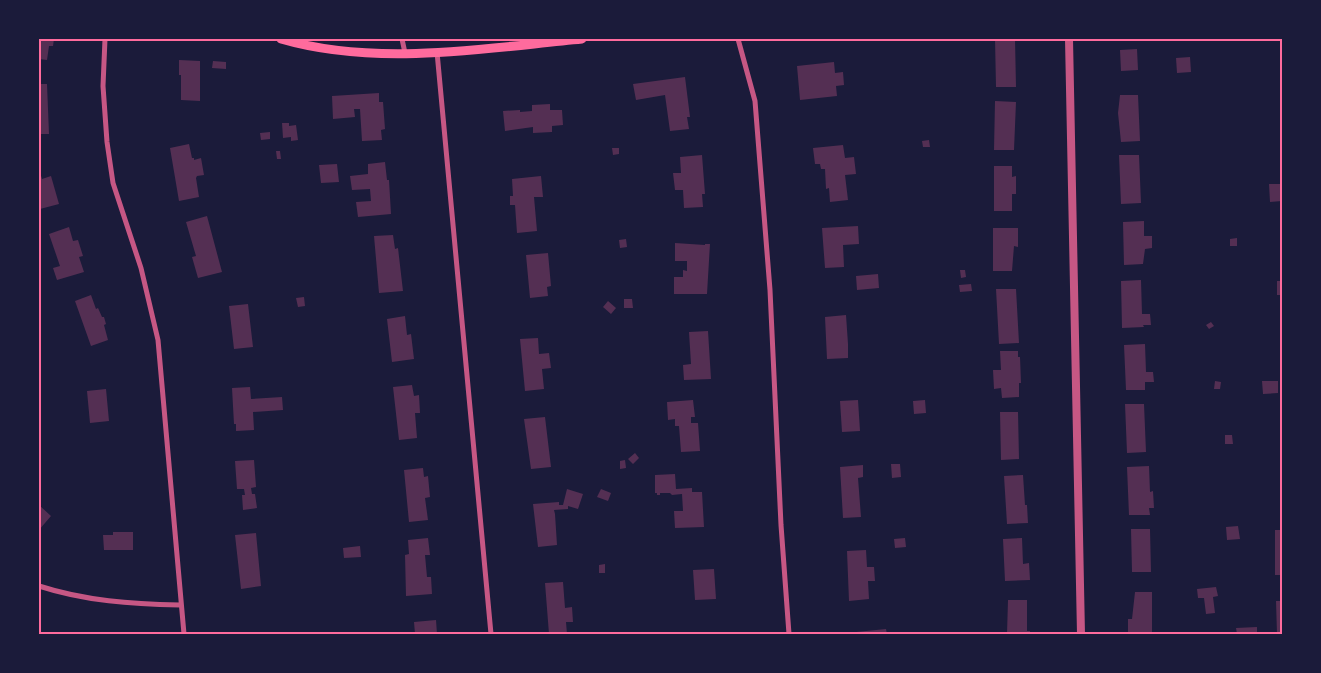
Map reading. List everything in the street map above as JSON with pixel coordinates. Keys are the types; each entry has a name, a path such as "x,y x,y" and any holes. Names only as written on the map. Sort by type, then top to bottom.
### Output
{"main road":[{"path":"281,39 339,50 405,53 437,52 582,39"}],"street":[{"path":"105,39 103,86 107,142 113,183 141,268 158,340 184,634"},
{"path":"402,39 405,53"},
{"path":"738,39 755,101 770,290 781,525 789,634"},
{"path":"1068,39 1081,634"},
{"path":"437,52 490,634"},
{"path":"39,586 98,600 136,604 180,605"}],"building":[{"path":"39,39 54,39 53,46 49,46 47,60 39,59"},
{"path":"995,39 1015,39 1016,87 996,87"},
{"path":"1137,49 1138,70 1121,71 1120,50"},
{"path":"1280,53 1282,53 1282,64 1280,64"},
{"path":"1190,57 1191,72 1177,73 1176,58"},
{"path":"179,60 200,61 200,101 181,100"},
{"path":"213,61 226,62 226,69 212,68"},
{"path":"834,62 835,73 843,72 844,85 836,86 837,96 800,100 797,66"},
{"path":"685,77 690,117 687,117 689,129 670,131 665,95 636,100 633,84"},
{"path":"39,84 47,84 49,134 39,134"},
{"path":"379,93 379,102 383,102 385,129 381,130 382,140 362,141 360,109 354,109 355,117 333,119 332,96"},
{"path":"1120,95 1138,95 1140,141 1121,142 1118,113"},
{"path":"995,101 1016,102 1014,150 994,150"},
{"path":"550,104 550,110 562,110 563,125 552,126 552,132 533,133 533,127 505,131 503,111 532,111 532,105"},
{"path":"282,123 289,123 289,126 296,125 298,140 291,141 291,137 283,138"},
{"path":"270,132 270,139 261,140 260,133"},
{"path":"929,140 930,147 923,147 922,141"},
{"path":"189,144 192,158 194,160 201,158 204,175 197,176 196,178 199,197 179,201 170,148"},
{"path":"843,145 845,158 854,157 856,174 845,175 848,200 830,202 829,188 826,189 825,169 821,169 820,164 815,164 813,148"},
{"path":"612,148 619,148 619,154 613,155"},
{"path":"276,151 280,151 281,159 277,159"},
{"path":"702,155 705,194 702,194 703,207 684,208 683,190 675,190 673,173 681,173 680,157"},
{"path":"1119,155 1139,155 1141,203 1121,204"},
{"path":"385,162 387,180 389,180 391,214 358,217 356,202 371,201 370,189 352,190 350,176 368,174 368,164"},
{"path":"337,164 339,182 321,183 319,165"},
{"path":"994,166 1012,166 1012,177 1016,176 1016,194 1012,194 1012,211 994,211"},
{"path":"39,169 42,179 51,176 59,204 40,209"},
{"path":"541,176 543,197 534,197 537,231 517,233 515,205 510,205 510,196 513,196 512,179"},
{"path":"1269,184 1282,184 1282,201 1270,202"},
{"path":"207,216 222,272 198,278 192,257 196,256 186,222"},
{"path":"1144,221 1144,236 1152,236 1152,248 1145,249 1143,264 1124,265 1123,222"},
{"path":"858,226 859,244 843,245 844,267 825,268 822,228"},
{"path":"69,227 73,241 78,240 83,256 79,257 84,272 57,280 53,268 60,266 49,234"},
{"path":"993,228 1018,228 1018,247 1014,246 1012,271 993,271"},
{"path":"393,235 395,249 398,248 403,291 379,293 374,236"},
{"path":"1237,238 1237,246 1230,246 1230,239"},
{"path":"626,239 627,247 620,248 619,240"},
{"path":"675,243 710,244 707,294 674,294 674,277 683,277 683,270 687,271 687,261 675,261"},
{"path":"548,253 551,286 547,287 548,296 530,298 526,255"},
{"path":"960,270 965,270 966,277 961,278"},
{"path":"878,274 879,288 857,290 856,276"},
{"path":"1141,280 1142,314 1150,314 1151,325 1122,328 1121,281"},
{"path":"1277,281 1282,281 1282,295 1277,295"},
{"path":"971,284 972,291 960,292 959,285"},
{"path":"996,289 1016,289 1019,343 999,344"},
{"path":"91,295 96,309 98,308 102,317 104,317 108,340 91,346 75,301"},
{"path":"304,297 305,306 298,307 296,298"},
{"path":"624,299 632,299 633,308 624,308"},
{"path":"608,301 616,308 611,314 603,307"},
{"path":"248,304 253,347 234,349 229,306"},
{"path":"846,315 848,358 827,359 825,317"},
{"path":"405,316 407,335 411,334 414,359 392,362 387,319"},
{"path":"1211,322 1214,326 1209,329 1206,325"},
{"path":"708,331 711,379 684,380 683,365 691,364 689,332"},
{"path":"538,338 539,354 549,353 551,368 542,369 544,389 525,391 520,339"},
{"path":"1145,344 1146,372 1153,372 1154,382 1145,382 1145,390 1126,390 1124,345"},
{"path":"1000,351 1018,351 1021,383 1019,383 1019,397 1002,398 1001,388 994,389 993,370 1001,370"},
{"path":"1215,381 1221,382 1220,389 1214,389"},
{"path":"1262,381 1278,381 1278,393 1263,394"},
{"path":"412,385 414,396 419,395 420,413 415,413 417,438 399,440 393,387"},
{"path":"250,387 251,399 282,397 283,410 253,412 254,430 236,431 232,388"},
{"path":"106,389 109,421 90,423 87,391"},
{"path":"693,400 695,417 691,417 691,423 698,423 700,451 681,452 679,426 675,426 675,419 668,420 667,402"},
{"path":"858,400 860,431 842,432 840,401"},
{"path":"925,400 926,413 914,414 913,401"},
{"path":"1125,404 1144,404 1146,452 1127,453"},
{"path":"1000,412 1018,412 1019,459 1001,460"},
{"path":"545,417 551,467 531,469 524,419"},
{"path":"1225,435 1232,435 1233,444 1225,444"},
{"path":"635,453 639,458 633,464 628,459"},
{"path":"254,460 256,487 251,488 252,494 255,494 257,508 243,510 242,495 245,495 244,489 237,489 235,461"},
{"path":"625,460 626,468 620,469 620,461"},
{"path":"891,464 900,464 901,477 892,478"},
{"path":"863,465 863,477 858,478 861,517 843,518 840,467"},
{"path":"1149,466 1150,492 1153,491 1154,508 1149,508 1150,515 1129,515 1127,467"},
{"path":"423,468 424,477 428,476 430,497 425,498 428,520 409,522 404,470"},
{"path":"675,474 676,489 692,488 692,492 702,492 704,527 675,528 674,511 683,511 682,494 660,493 660,495 657,495 655,493 655,475"},
{"path":"1023,475 1028,523 1007,524 1004,476"},
{"path":"567,489 583,494 578,509 568,506 568,509 554,510 557,545 538,547 533,504 559,502 559,505 563,505"},
{"path":"601,489 611,493 608,501 597,497"},
{"path":"39,505 51,516 39,530"},
{"path":"1238,526 1240,539 1227,540 1226,527"},
{"path":"1131,529 1150,529 1151,572 1132,572"},
{"path":"1275,530 1282,530 1282,575 1275,575"},
{"path":"113,532 133,532 133,550 104,550 103,535 113,535"},
{"path":"256,533 261,586 241,589 235,535"},
{"path":"428,538 430,555 425,555 427,577 431,577 432,594 406,596 405,555 409,554 408,540"},
{"path":"905,538 906,547 895,548 894,539"},
{"path":"1022,538 1023,564 1029,563 1030,580 1005,581 1003,539"},
{"path":"360,546 361,557 344,558 343,548"},
{"path":"866,550 867,567 874,567 875,581 868,581 869,599 849,601 847,551"},
{"path":"605,564 605,573 599,573 599,565"},
{"path":"714,569 716,599 695,600 693,570"},
{"path":"563,582 565,608 572,607 573,622 566,622 567,634 549,634 545,583"},
{"path":"1216,587 1218,596 1213,597 1215,613 1206,614 1204,598 1198,598 1197,589"},
{"path":"1135,592 1152,592 1152,634 1128,634 1128,619 1132,619"},
{"path":"1008,600 1027,600 1027,631 1030,631 1030,634 1007,634"},
{"path":"1276,601 1282,601 1282,634 1277,634"},
{"path":"436,620 437,634 415,634 414,622"},
{"path":"1257,627 1257,634 1237,634 1236,628"},
{"path":"886,629 887,634 856,634 856,632"}]}
